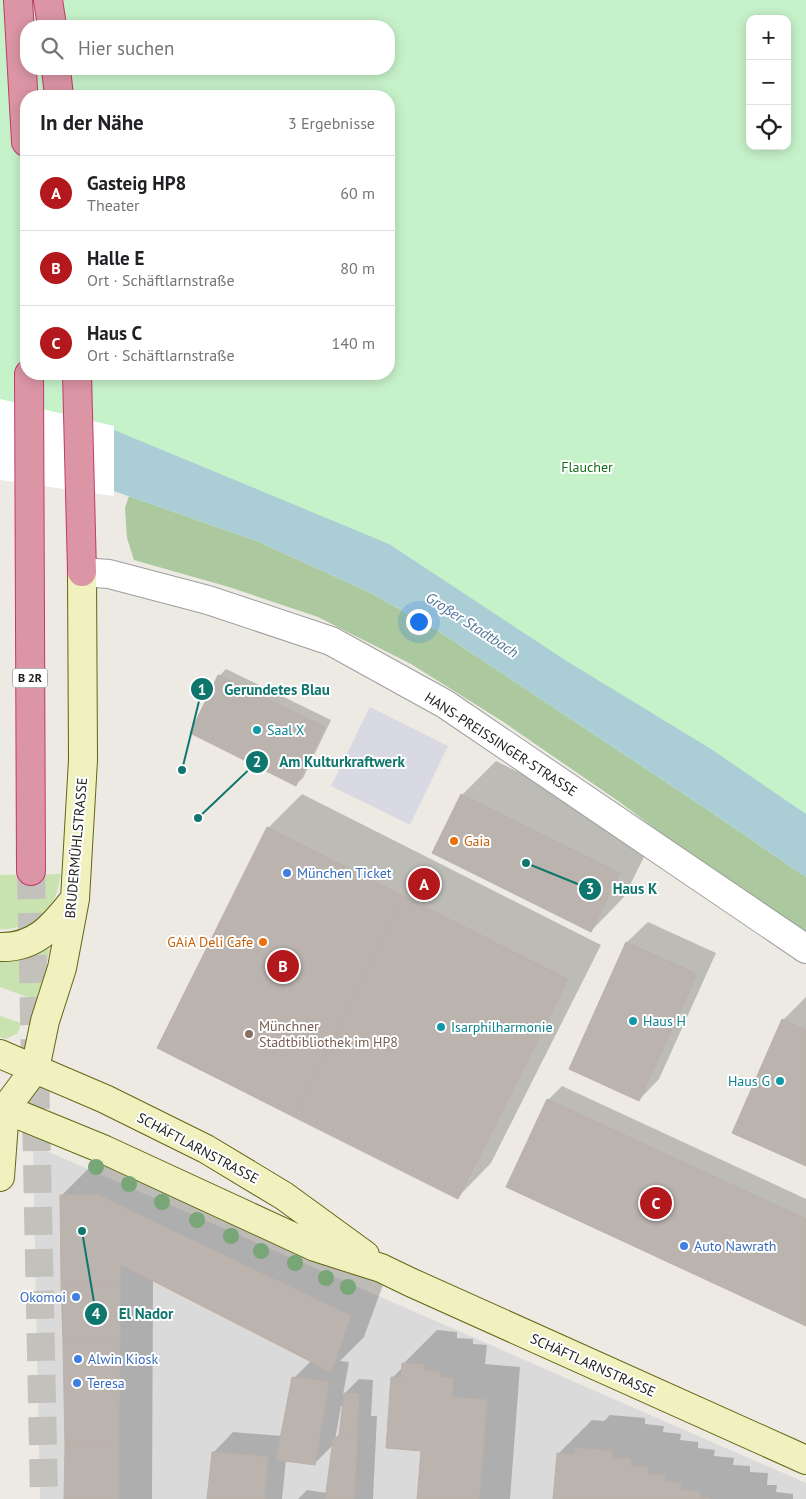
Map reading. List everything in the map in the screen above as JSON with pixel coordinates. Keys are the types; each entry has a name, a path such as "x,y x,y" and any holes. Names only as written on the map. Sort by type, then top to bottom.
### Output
{"highway":[{"path":"18,0 20,36"},
{"path":"48,0 51,20"},
{"path":"22,75 23,90"},
{"path":"57,75 58,90"},
{"name":"B 2R","path":"29,380 31,871"},
{"path":"77,380 82,572"}],"street":[{"name":"BRUDERMÜHLSTRASSE","path":"2,1105 35,1069 45,1020 62,968 75,899 83,760 82,572"},
{"name":"HANS-PREISSINGER-STRASSE","path":"82,572 109,574 208,600 331,641 446,704 806,949"},
{"path":"0,947 24,943 40,936 53,926 75,899"},
{"name":"SCHÄFTLARNSTRASSE","path":"0,1054 105,1099 206,1149 284,1196 381,1268"},
{"path":"0,1177 2,1105"},
{"name":"SCHÄFTLARNSTRASSE","path":"2,1105 105,1150 315,1247 381,1268 806,1460"}],"shaded area":[{"path":"370,707 448,746 410,825 331,786"},
{"path":"33,1145 806,1483 806,1499 40,1499"}],"green space":[{"name":"Flaucher","path":"0,0 806,0 806,877 440,632 369,592 257,541 114,491 0,475"},
{"path":"129,496 257,541 369,592 440,632 806,877 806,935 749,899 621,803 502,721 411,664 318,617 229,587 134,560 127,538 125,508"},
{"path":"61,874 55,897 45,911 24,925 16,928 0,929 0,875"},
{"path":"45,948 50,949 38,1001 0,987 0,960"},
{"path":"0,1016 21,1023 18,1033 6,1039 0,1037"}],"water":[{"name":"Großer Stadtbach","path":"0,404 114,430 389,544 565,660 711,749 806,814 806,877 440,632 369,592 257,541 114,491 0,475"}],"pier":[{"path":"0,399 114,426 114,496 0,480"}],"building":[{"name":"Saal X","path":"218,675 325,727 296,786 190,733"},
{"path":"461,794 620,873 591,932 432,853"},
{"path":"267,827 403,896 294,1117 157,1048"},
{"name":"Isarphilharmonie","path":"403,896 568,979 458,1199 294,1117"},
{"name":"Haus H","path":"626,942 697,974 639,1101 569,1069"},
{"name":"Haus G","path":"782,1019 806,1030 806,1166 732,1133"},
{"path":"547,1099 806,1219 806,1326 506,1187"},
{"path":"60,1195 98,1195 351,1316 331,1372 120,1264 120,1282 61,1282"},
{"path":"61,1282 120,1282 120,1344 63,1344"},
{"path":"63,1344 120,1344 119,1446 65,1445"},
{"path":"402,1363 424,1365 424,1371 440,1372 440,1377 453,1379 452,1397 487,1400 479,1499 417,1499 421,1451 386,1448 391,1377 401,1378"},
{"path":"292,1377 329,1382 315,1465 276,1460"},
{"path":"344,1393 359,1394 357,1436 339,1435"},
{"path":"339,1435 357,1436 354,1499 325,1499 333,1440"},
{"path":"65,1445 119,1446 119,1499 64,1499"},
{"path":"575,1448 612,1451 612,1458 631,1459 630,1466 648,1467 647,1474 665,1475 665,1481 681,1483 681,1490 700,1491 700,1498 710,1499 553,1499 557,1453 575,1455"},
{"path":"212,1452 268,1457 264,1499 207,1499"}],"tunnel":[{"path":"31,871 44,1499"}],"place":[{"name":"Saal X","path":"257,730"},
{"name":"Gerundetes Blau","path":"182,770"},
{"name":"Am Kulturkraftwerk","path":"198,818"},
{"name":"Gaia","path":"454,841"},
{"name":"Haus K","path":"526,863"},
{"name":"München Ticket","path":"287,873"},
{"name":"Gasteig HP8","path":"424,884"},
{"name":"GAiA Deli Cafe","path":"263,942"},
{"name":"Halle E","path":"283,966"},
{"name":"Haus H","path":"633,1021"},
{"name":"Isarphilharmonie","path":"441,1027"},
{"name":"Münchner Stadtbibliothek im HP8","path":"249,1034"},
{"name":"Haus G","path":"780,1081"},
{"name":"Haus C","path":"656,1203"},
{"name":"El Nador","path":"82,1231"},
{"name":"Auto Nawrath","path":"684,1246"},
{"name":"Okomoi","path":"76,1297"},
{"name":"Alwin Kiosk","path":"78,1359"},
{"name":"Teresa","path":"77,1383"}]}
